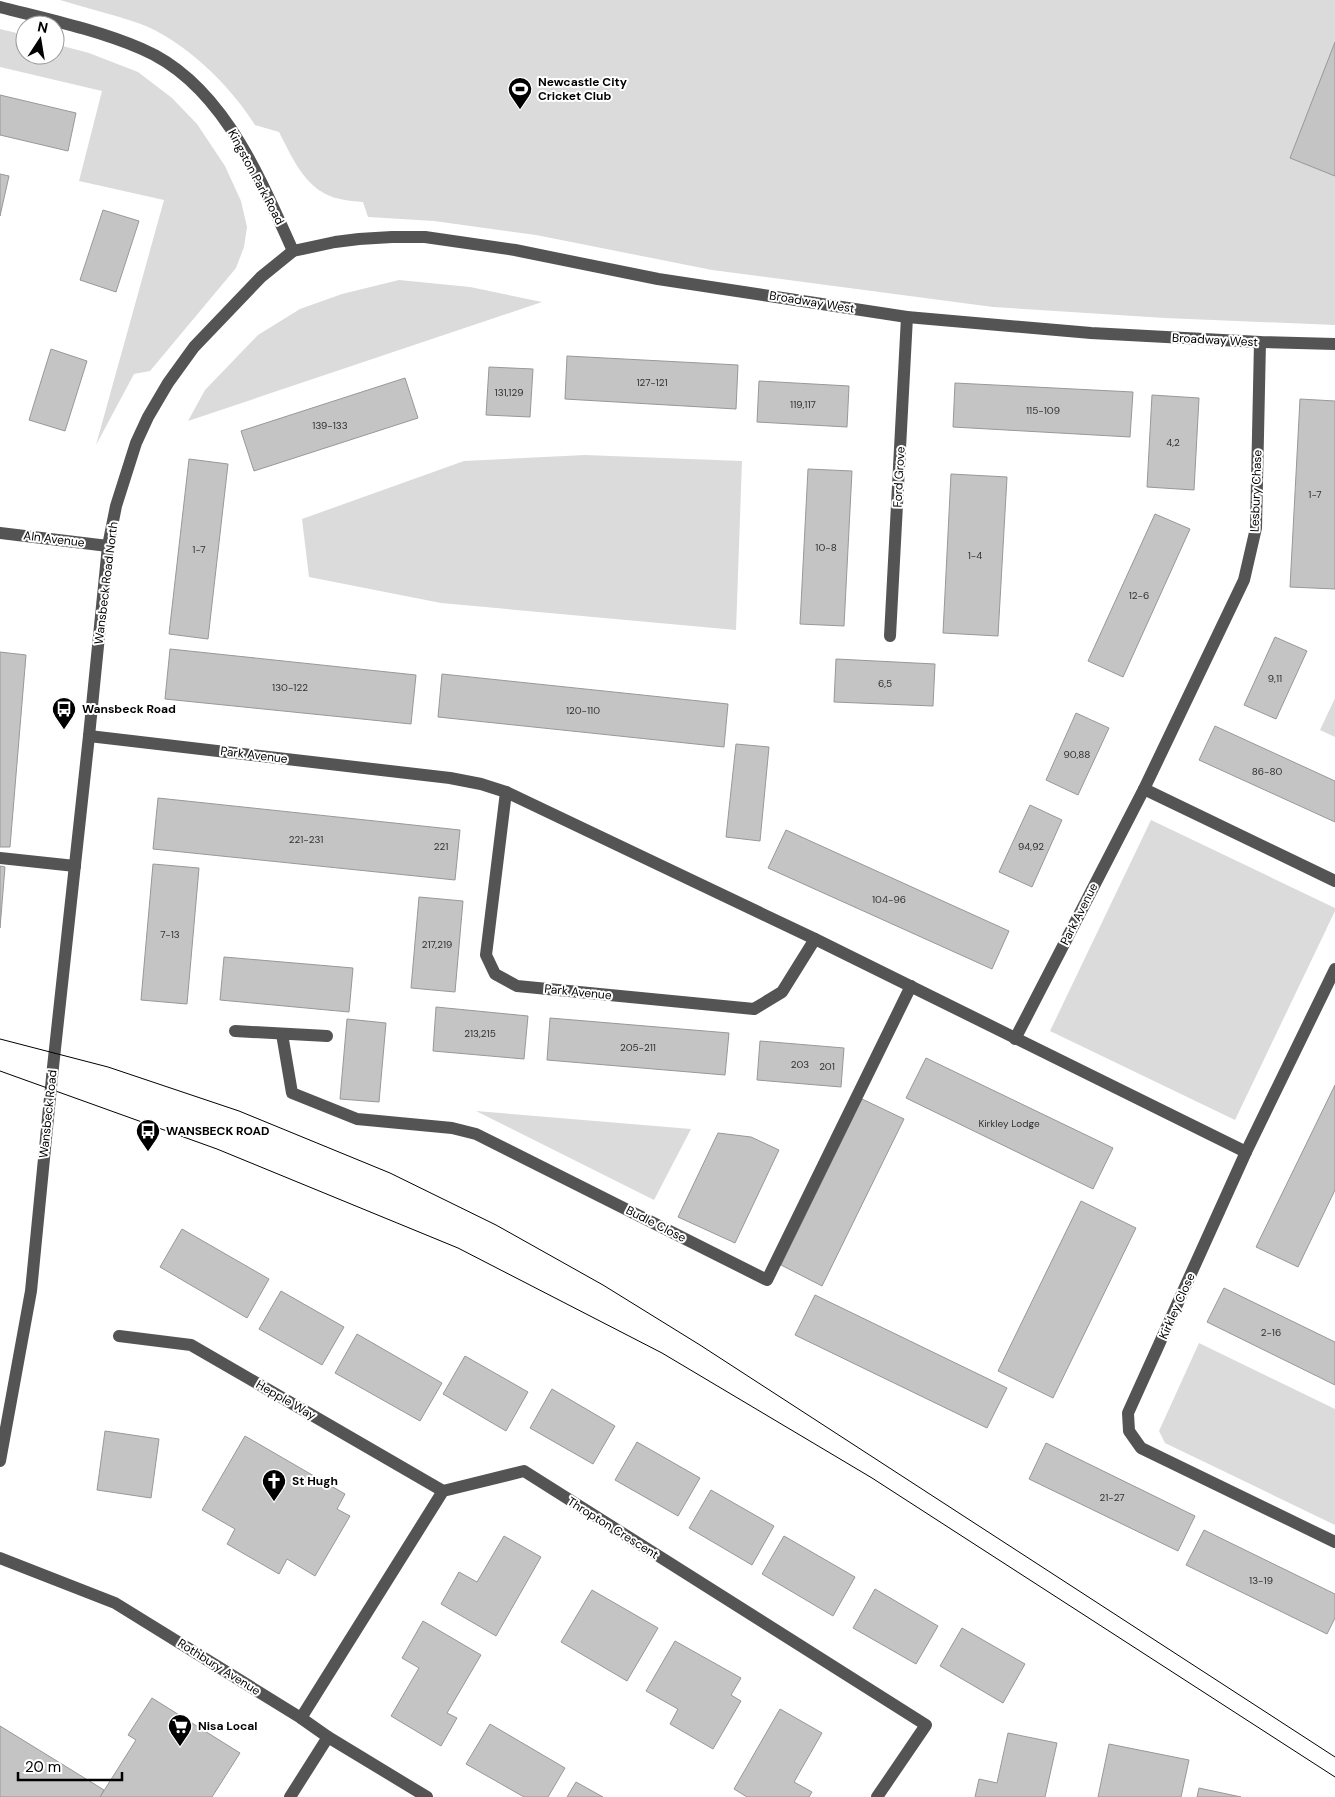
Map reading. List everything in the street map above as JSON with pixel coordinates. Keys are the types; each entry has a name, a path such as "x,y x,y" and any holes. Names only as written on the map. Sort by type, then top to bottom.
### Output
{"street":[{"name":"Kingston Park Road","path":"0,7 20,6 143,49 166,62 188,79 231,128 255,172 293,251"},
{"name":"Broadway West","path":"293,251 359,239 425,237 515,250 658,278 907,317 1091,333 1335,344"},
{"name":"Wansbeck Road North","path":"89,736 108,546 116,506 136,443 148,417 168,383 194,347 237,300 261,277 293,251"},
{"name":"Ford Grove","path":"890,636 907,317"},
{"name":"Lesbury Chase","path":"1179,713 1244,580 1256,528 1260,342"},
{"name":"Aln Avenue","path":"0,533 108,546"},
{"name":"Park Avenue","path":"1015,1038 1144,789 1179,713"},
{"name":"Park Avenue","path":"89,736 450,778 481,784 506,792 815,939 1246,1152"},
{"name":"Wansbeck Road","path":"0,1461 30,1291 52,1067 89,736"},
{"path":"1144,789 1335,882"},
{"name":"Park Avenue","path":"506,792 486,954 495,974 517,986 754,1009 782,992 815,939"},
{"path":"0,858 75,866"},
{"name":"Kirkley Close","path":"1335,969 1246,1152 1128,1413 1129,1431 1141,1448 1335,1542"},
{"name":"Budle Close","path":"282,1034 292,1093 357,1119 452,1128 476,1134 767,1280 911,986"},
{"path":"236,1032 327,1036"},
{"name":"Hepple Way","path":"119,1336 191,1345 443,1491"},
{"name":"Thropton Crescent","path":"443,1491 524,1471 926,1725 877,1797"},
{"path":"301,1718 443,1491"},
{"name":"Rothbury Avenue","path":"0,1558 115,1603 427,1797"},
{"path":"290,1797 328,1737"}],"shaded area":[{"path":"60,0 1335,0 1335,325 1165,318 993,307 712,270 536,235 434,221 368,217 363,202 343,200 328,195 309,182 295,163 279,132 255,125 219,79 172,40 138,23"},
{"path":"0,29 15,33 15,65 65,65 65,47 89,53 138,72 172,98 197,124 225,166 241,201 247,227 244,247 236,268 150,371 134,374 96,445 164,200 79,181 102,91 0,67"},
{"path":"399,280 470,287 542,302 188,421 205,390 258,335 300,309 342,294"},
{"path":"585,455 742,461 736,630 441,603 309,577 302,519 464,461"},
{"path":"1335,698 1335,737 1320,730"},
{"path":"1151,820 1335,908 1235,1120 1050,1031"},
{"path":"476,1111 691,1129 654,1200"},
{"path":"1199,1343 1335,1409 1335,1525 1165,1443 1159,1431"}],"building":[{"path":"1335,42 1335,176 1290,158"},
{"path":"0,95 76,113 68,151 0,135"},
{"path":"0,174 9,176 0,216"},
{"path":"103,210 139,221 116,292 80,280"},
{"path":"51,349 87,361 65,431 29,420"},
{"path":"567,356 738,365 736,409 565,399"},
{"path":"489,367 533,369 530,417 486,415"},
{"path":"405,378 418,418 254,471 241,431"},
{"path":"759,381 849,386 847,427 757,422"},
{"path":"955,383 1133,392 1130,437 953,427"},
{"path":"1152,395 1199,398 1194,490 1147,487"},
{"path":"1300,399 1335,401 1335,589 1290,587"},
{"path":"189,459 228,464 208,639 169,634"},
{"path":"808,469 852,471 844,626 800,624"},
{"path":"951,474 1007,477 998,636 943,633"},
{"path":"1155,514 1190,529 1123,677 1088,661"},
{"path":"1275,637 1307,651 1276,719 1244,705"},
{"path":"170,649 416,675 411,724 165,699"},
{"path":"0,652 26,655 10,847 0,847"},
{"path":"836,659 935,664 933,706 834,702"},
{"path":"442,674 728,704 724,747 438,717"},
{"path":"1076,713 1109,728 1078,795 1046,780"},
{"path":"1215,726 1335,781 1335,822 1199,760"},
{"path":"736,744 769,747 760,841 726,837"},
{"path":"158,798 460,830 455,880 153,849"},
{"path":"1030,805 1062,820 1032,887 999,872"},
{"path":"786,830 1009,931 992,969 768,868"},
{"path":"153,864 199,868 187,1004 141,1000"},
{"path":"0,866 5,867 0,928"},
{"path":"419,897 463,901 455,992 411,988"},
{"path":"224,957 353,968 349,1012 220,1000"},
{"path":"436,1007 528,1016 524,1059 433,1051"},
{"path":"550,1018 729,1033 725,1075 547,1060"},
{"path":"347,1019 386,1023 379,1102 340,1099"},
{"path":"760,1041 844,1048 841,1087 757,1080"},
{"path":"926,1058 1113,1148 1093,1189 906,1098"},
{"path":"1335,1085 1335,1190 1298,1267 1256,1247"},
{"path":"862,1099 904,1119 822,1286 781,1265"},
{"path":"718,1133 751,1137 779,1150 735,1243 678,1217"},
{"path":"1081,1201 1136,1228 1053,1398 998,1371"},
{"path":"182,1229 269,1279 247,1318 160,1267"},
{"path":"1224,1288 1335,1342 1335,1385 1207,1322"},
{"path":"281,1291 344,1327 322,1365 259,1329"},
{"path":"815,1295 1007,1388 987,1428 795,1335"},
{"path":"357,1334 442,1383 420,1421 335,1373"},
{"path":"465,1356 528,1392 506,1431 443,1394"},
{"path":"552,1389 615,1426 593,1464 530,1428"},
{"path":"105,1431 159,1439 151,1498 97,1490"},
{"name":"St Hugh","path":"245,1436 345,1494 337,1509 350,1516 315,1576 287,1559 279,1574 227,1544 235,1529 202,1510"},
{"path":"637,1442 700,1478 678,1516 615,1480"},
{"path":"1046,1443 1195,1516 1178,1551 1029,1479"},
{"path":"711,1490 774,1526 752,1565 689,1528"},
{"path":"1204,1530 1335,1594 1335,1618 1327,1634 1186,1565"},
{"path":"504,1536 541,1557 496,1636 441,1604 459,1572 477,1582"},
{"path":"784,1536 855,1577 833,1616 762,1574"},
{"path":"875,1589 938,1626 916,1664 853,1628"},
{"path":"592,1590 658,1628 627,1681 561,1642"},
{"path":"423,1621 481,1655 447,1713 457,1718 441,1746 391,1716 419,1668 402,1658"},
{"path":"962,1628 1025,1664 1003,1703 940,1666"},
{"path":"675,1641 741,1678 731,1695 741,1701 713,1749 670,1724 678,1709 646,1691"},
{"name":"Nisa Local","path":"152,1698 240,1753 212,1797 100,1797 136,1740 128,1735"},
{"path":"780,1709 822,1733 794,1782 812,1792 809,1797 747,1797 734,1789"},
{"path":"490,1724 565,1768 548,1797 524,1797 466,1764"},
{"path":"0,1726 104,1790 100,1797 0,1797"},
{"path":"1008,1733 1057,1743 1045,1797 975,1797 979,1779 997,1783"},
{"path":"1109,1744 1189,1760 1181,1797 1098,1797"},
{"path":"576,1782 603,1797 567,1797"},
{"path":"1199,1788 1241,1797 1197,1797"}],"tram line":[{"path":"0,1039 108,1067 239,1111 390,1173 496,1225 603,1285 700,1345 1335,1757"},
{"path":"0,1071 217,1149 458,1248 662,1353 872,1478 1335,1777"}],"place":[{"name":"Newcastle City Cricket Club","path":"520,110"},
{"name":"Wansbeck Road","path":"64,730"},
{"name":"WANSBECK ROAD","path":"148,1152"},
{"name":"St Hugh","path":"274,1502"},
{"name":"Nisa Local","path":"180,1747"}]}
